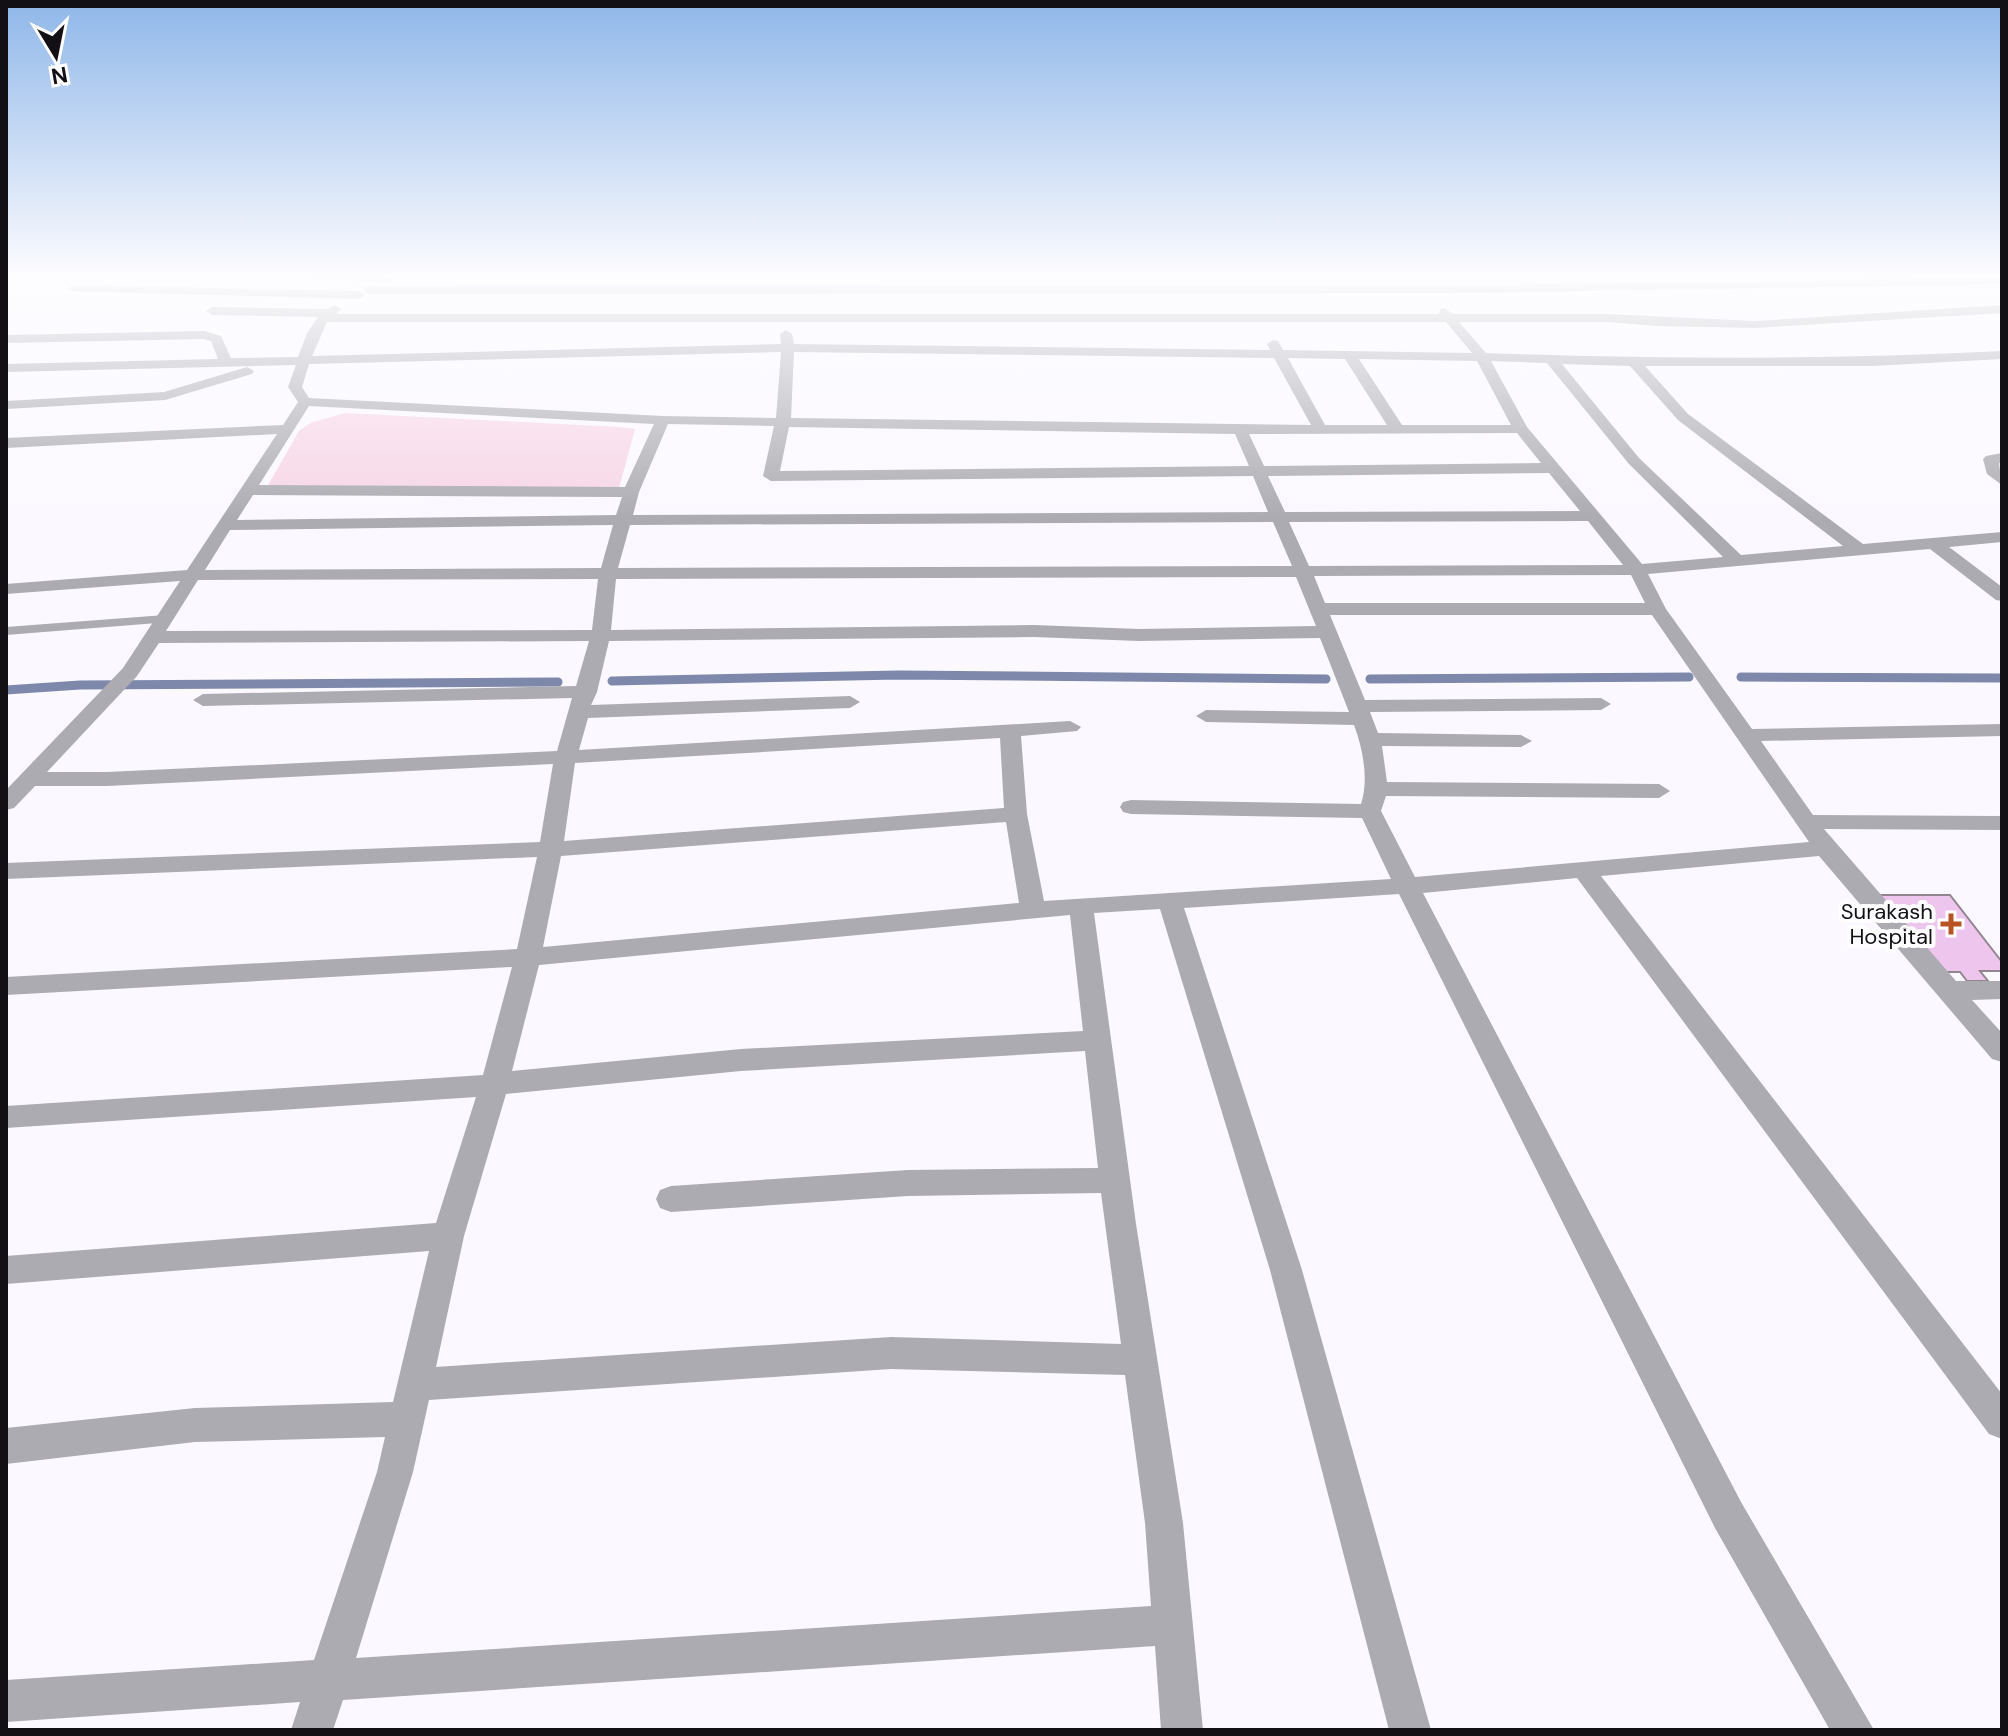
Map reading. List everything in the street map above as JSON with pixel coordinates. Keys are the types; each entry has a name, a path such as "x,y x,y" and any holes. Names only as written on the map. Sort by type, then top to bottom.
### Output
{"street":[{"path":"224,357 226,362"},
{"path":"6,368 427,357"},
{"path":"788,357 784,421 771,476 1555,468"},
{"path":"1281,357 1320,429"},
{"path":"1351,357 1397,429"},
{"path":"1482,357 1634,362 1873,362 1965,357"},
{"path":"1482,357 1521,429 1637,570 1657,609 1825,848 2002,1052"},
{"path":"1551,359 1634,461 1737,561"},
{"path":"6,405 165,396 288,360"},
{"path":"305,402 295,387 307,360"},
{"path":"1634,362 1683,417 1859,550"},
{"path":"305,402 663,420 1240,430 1521,429"},
{"path":"6,803 130,672 305,402"},
{"path":"312,1730 395,1472 448,1236 494,1085 528,957 551,849 566,757 601,634 608,573 631,492 663,420"},
{"path":"6,443 287,429"},
{"path":"1240,430 1303,571 1363,721 1373,800 1407,886 1728,1515 1853,1730"},
{"path":"2002,458 1991,459 1993,471 2002,480"},
{"path":"248,490 631,492"},
{"path":"227,525 1593,516"},
{"path":"6,589 194,575 1637,570 2002,537"},
{"path":"1933,543 2002,596"},
{"path":"1318,609 1657,609"},
{"path":"154,637 1327,632"},
{"path":"203,700 850,702"},
{"path":"1363,721 1601,704"},
{"path":"1206,716 1363,721 1521,741"},
{"path":"29,779 107,779 566,757 1070,727"},
{"path":"1746,735 2002,730"},
{"path":"1010,731 1016,814 1033,910"},
{"path":"1131,807 1659,791"},
{"path":"6,871 551,849 1016,814"},
{"path":"1807,822 2002,823"},
{"path":"6,986 528,957 1033,910 1407,886 1825,848"},
{"path":"1583,870 2002,1422"},
{"path":"1169,900 1286,1270 1410,1730"},
{"path":"1081,906 1115,1180 1164,1523 1182,1730"},
{"path":"1950,991 2002,990"},
{"path":"6,1117 494,1085 741,1060 1098,1040"},
{"path":"671,1199 908,1183 1115,1180"},
{"path":"6,1270 448,1236"},
{"path":"6,1446 891,1353 1140,1360"},
{"path":"6,1701 1173,1625"}],"lane":[{"path":"6,631 165,619"}],"shaded area":[{"path":"345,413 635,429 619,488 267,487 299,431 310,423"}],"building":[{"path":"1879,895 1950,895 2002,962 2002,971 1980,971 1988,981 1967,981 1960,972 1935,972"}],"waterway":[{"path":"612,681 899,675 1326,679"},
{"path":"1370,679 1689,677"},
{"path":"1741,677 2002,678"},
{"path":"6,690 80,685 558,682"}],"place":[{"name":"Surakash Hospital","path":"1951,924"}]}
